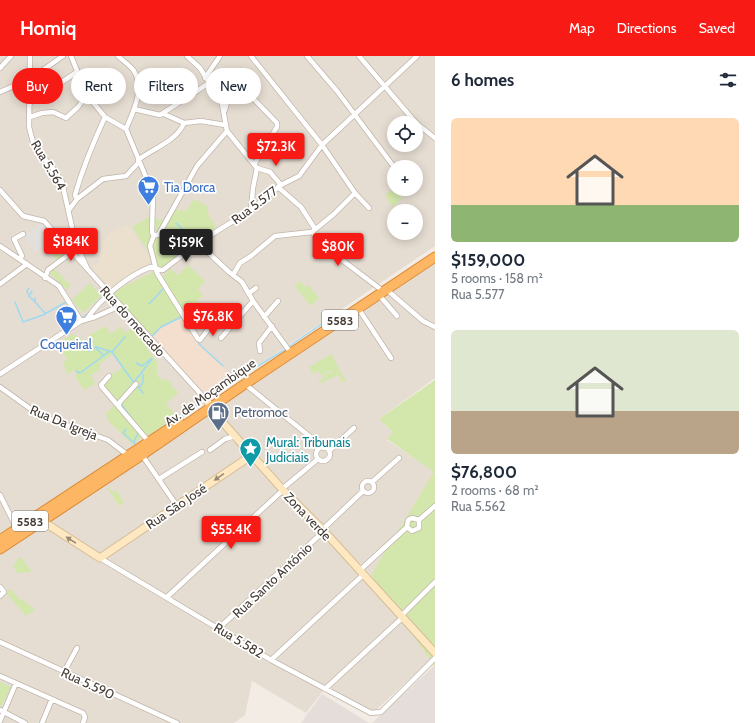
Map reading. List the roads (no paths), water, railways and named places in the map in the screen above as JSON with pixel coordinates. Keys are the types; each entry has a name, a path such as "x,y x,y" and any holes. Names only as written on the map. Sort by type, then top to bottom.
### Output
{"highway":[{"name":"Av. de Moçambique","path":"0,548 129,456 245,384 358,308 435,250"},
{"name":"Av. de Moçambique","path":"0,540 17,529 40,519 142,455 288,349 435,257"}],"street":[{"path":"0,68 11,56"},
{"name":"Rua 5.564","path":"30,56 30,68"},
{"path":"46,68 63,56"},
{"path":"71,56 76,68"},
{"path":"187,56 200,68 206,78"},
{"path":"212,68 220,56"},
{"path":"251,56 322,146 355,193 369,208"},
{"path":"307,56 355,115 389,160"},
{"path":"359,56 386,86 399,105 409,116"},
{"name":"Rua 5.577","path":"87,319 109,293 146,268 151,267 163,270 198,243 251,210 279,186 293,180 304,172 322,146 417,56"},
{"path":"120,57 134,71 139,85 134,109 126,129"},
{"path":"251,210 256,165 277,127 277,123 243,88 235,82 232,84 225,112 225,125 227,131 256,165 270,172 279,186 301,207 313,230 325,247 423,321 435,327"},
{"path":"134,109 155,115 164,114 206,85"},
{"path":"0,92 12,87"},
{"name":"Rua 5.564","path":"30,104 29,128 33,142 39,154 50,164 62,182 75,241 89,271"},
{"path":"30,117 42,113 53,112 66,118 80,104"},
{"path":"94,104 105,117 126,129 154,194 152,233 154,235 150,246 157,273 198,339 200,340 204,336 220,315"},
{"path":"222,104 225,112"},
{"path":"164,114 184,123 201,121 225,125"},
{"path":"77,199 75,195 81,172 105,117"},
{"path":"69,210 77,199 103,180 126,176 139,161 166,143 176,134 184,123"},
{"path":"423,129 435,138"},
{"path":"154,235 158,235 160,232 197,166 227,131"},
{"name":"Rua do mercado","path":"0,190 23,216 44,221 209,405"},
{"path":"233,275 240,263 275,236 313,230 334,214 355,193"},
{"path":"20,259 22,256 14,239 22,234"},
{"path":"45,278 48,270 72,252 75,241"},
{"path":"198,243 242,282 253,301 288,349"},
{"path":"0,246 45,278 59,286 81,321"},
{"path":"0,284 27,264"},
{"path":"249,293 256,288"},
{"path":"382,291 397,316"},
{"path":"221,338 253,301"},
{"path":"264,317 278,301"},
{"path":"0,374 81,321 95,317 120,306"},
{"path":"358,308 391,358"},
{"path":"260,351 259,343 272,326"},
{"path":"109,376 101,385 150,442"},
{"path":"119,406 119,403 136,384"},
{"path":"245,384 330,454 327,460 324,461 318,459"},
{"name":"Rua Da Igreja","path":"0,387 39,415 108,440 129,456"},
{"path":"209,405 252,455"},
{"path":"328,451 354,428"},
{"path":"210,450 225,439 235,436"},
{"path":"318,459 316,456 318,450 324,448"},
{"path":"159,479 202,452"},
{"path":"142,455 177,506"},
{"name":"Zona verde","path":"252,455 283,490 323,530 435,653"},
{"name":"Rua São José","path":"100,558 252,455"},
{"path":"372,482 374,485 372,492 366,493 363,491 362,488 364,482 372,482 399,458"},
{"path":"168,597 318,459"},
{"name":"Rua Santo António","path":"219,628 363,491"},
{"path":"0,495 17,529"},
{"path":"407,527 412,530 419,528 419,520 435,506"},
{"path":"271,660 407,527 408,520 412,518 419,520"},
{"path":"40,519 100,558"},
{"name":"Rua 5.582","path":"100,558 168,597 271,660 371,713 381,712 435,658"},
{"path":"325,689 402,617 435,582"},
{"path":"0,587 4,592 0,596"},
{"name":"Rua 5.590","path":"0,642 177,723"},
{"path":"64,672 77,648"},
{"path":"0,676 83,713 85,717 82,723"},
{"path":"0,721 2,711 16,683"},
{"path":"42,723 52,699"},
{"path":"2,711 25,723"}],"waterway":[{"path":"176,223 196,243"},
{"path":"28,294 27,291 29,288"},
{"path":"149,304 164,288"},
{"path":"32,291 29,296 34,301"},
{"path":"35,298 35,302 45,313"},
{"path":"15,302 23,322 43,315 68,301"},
{"path":"82,318 90,312"},
{"path":"151,337 161,327 183,316"},
{"path":"238,378 281,352 326,321"},
{"path":"112,352 125,337"},
{"path":"198,340 199,344 223,366"},
{"path":"88,351 96,347 112,352"},
{"path":"96,348 104,356"},
{"path":"76,371 80,373 110,351"},
{"path":"112,352 134,383"},
{"path":"136,363 142,366 151,359"},
{"path":"134,382 152,359"},
{"path":"139,388 143,382 143,374"},
{"path":"137,386 143,393"},
{"path":"179,418 200,403"},
{"path":"121,404 140,429"},
{"path":"126,429 123,433 134,443"},
{"path":"136,446 134,442 138,433"}],"place":[{"name":"Tia Dorca","path":"149,206"},
{"name":"Coqueiral","path":"66,336"},
{"name":"Petromoc","path":"218,432"},
{"name":"Mural: Tribunais Judiciais","path":"250,468"}]}
